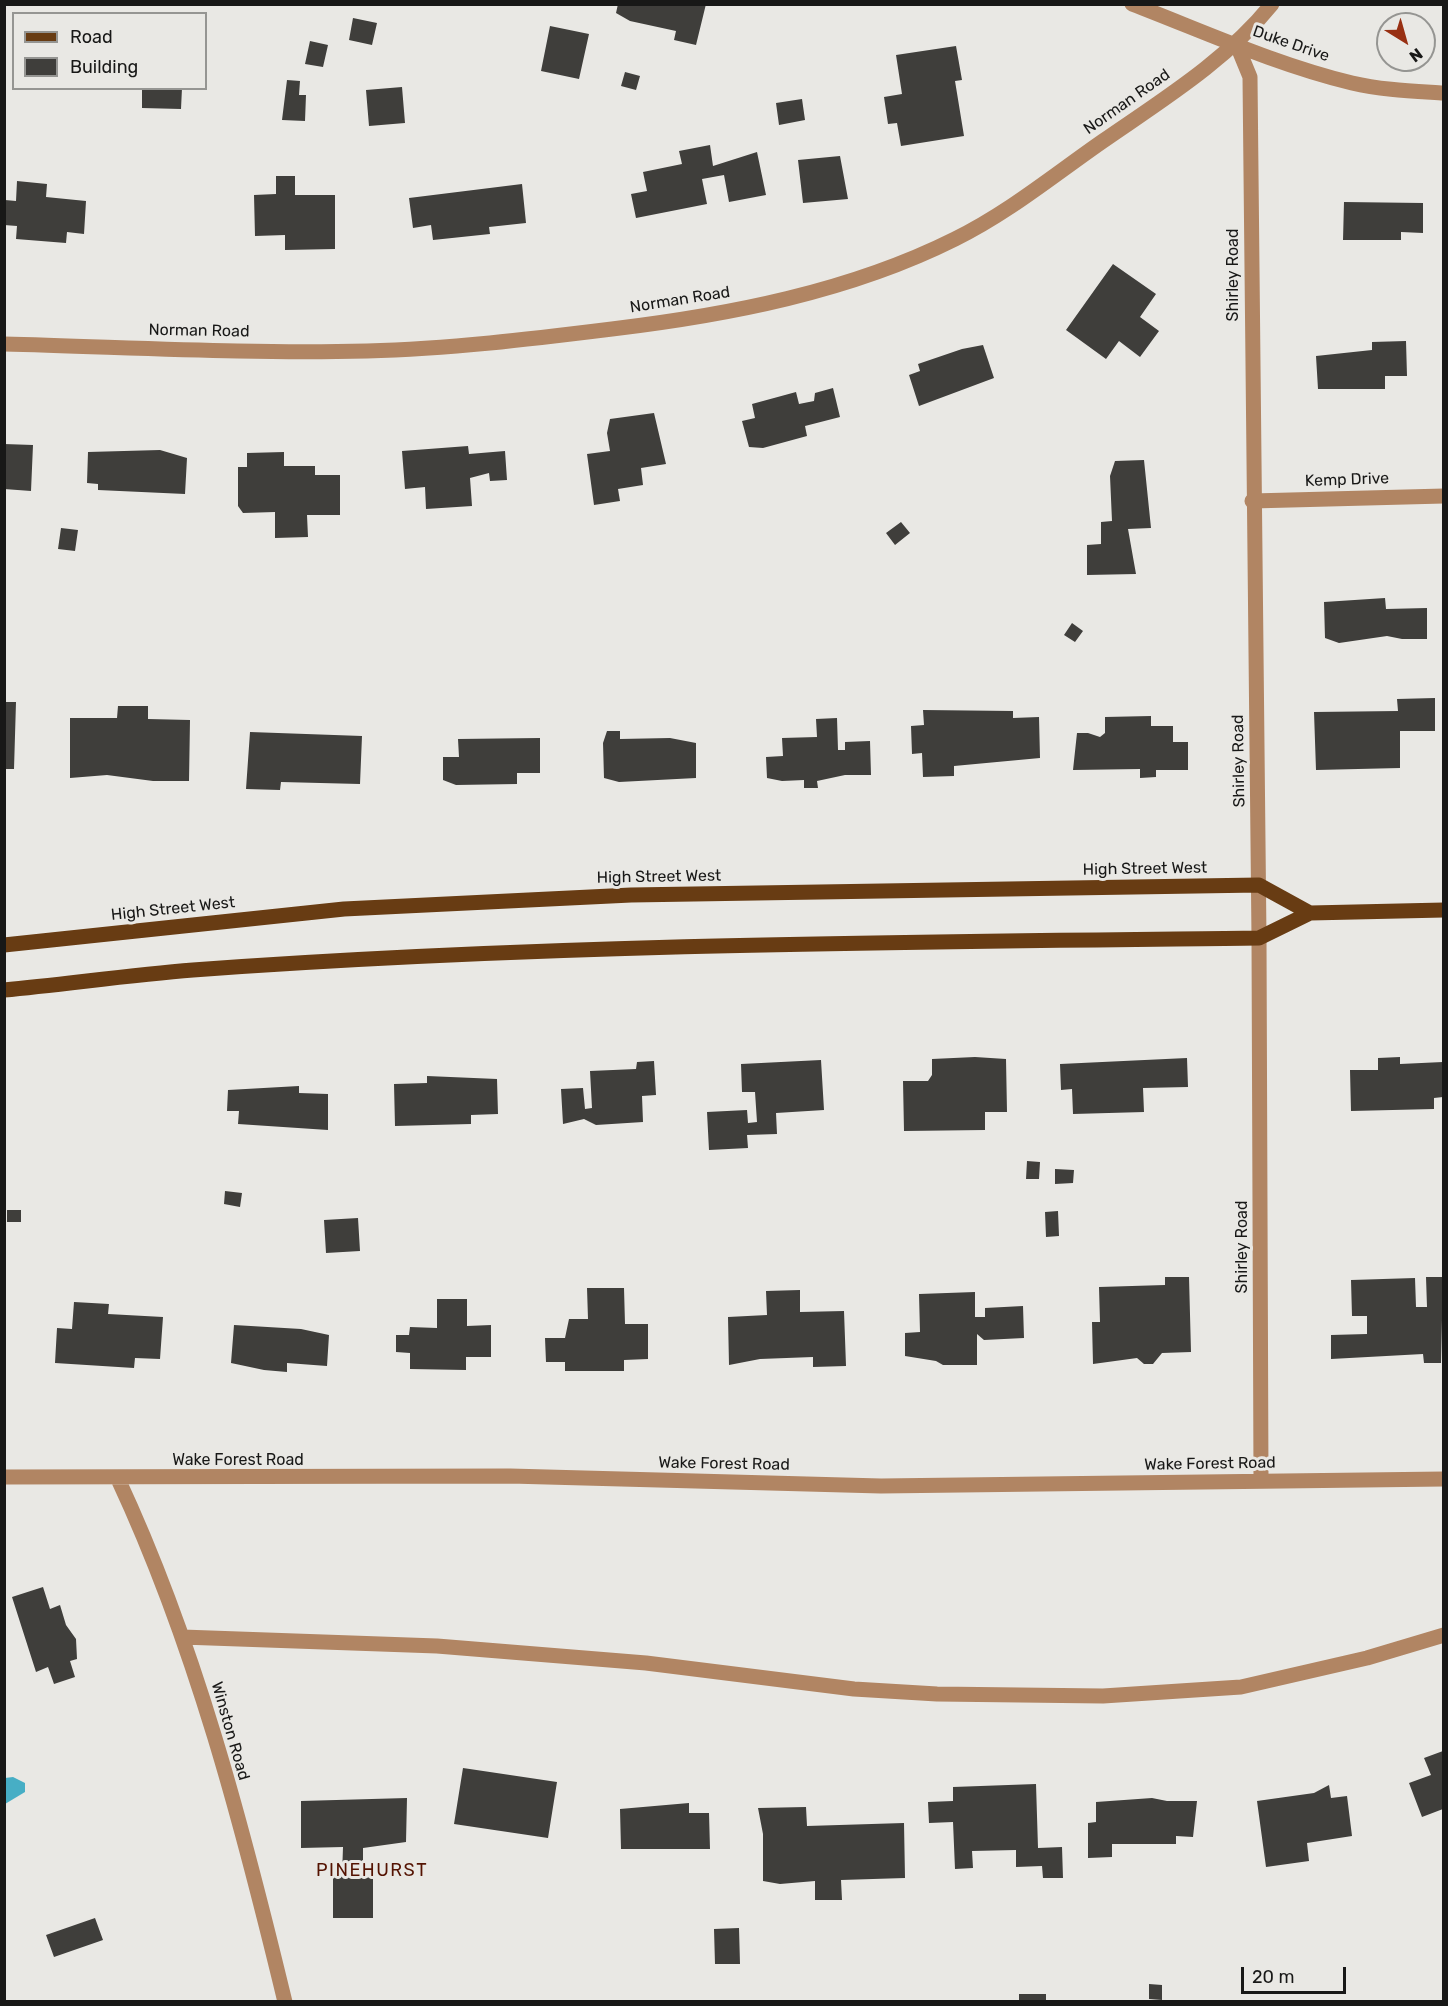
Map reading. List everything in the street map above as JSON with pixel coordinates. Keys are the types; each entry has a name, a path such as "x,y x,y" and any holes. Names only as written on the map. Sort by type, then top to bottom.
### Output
{"main road":[{"name":"High Street West","path":"4,945 380,907 631,895 1258,885 1310,913"},
{"name":"High Street West","path":"4,990 190,970 443,955 886,943 1259,938 1310,913 1443,910"}],"street":[{"name":"Duke Drive","path":"1132,4 1294,67 1355,84 1405,91 1443,93"},
{"name":"Norman Road","path":"4,344 368,351 494,343 716,314 811,292 885,268 954,240 1012,207 1189,82 1236,43 1272,4"},
{"name":"Shirley Road","path":"1236,43 1250,77 1252,501 1259,938 1261,1481"},
{"name":"Kemp Drive","path":"1252,501 1443,496"},
{"name":"Wake Forest Road","path":"4,1478 510,1476 881,1486 1443,1479"},
{"name":"Winston Road","path":"118,1479 150,1548 182,1637 264,1913 285,2001"},
{"path":"182,1637 437,1646 646,1663 866,1689 937,1694 1103,1696 1241,1687 1366,1658 1443,1635"}],"water":[{"path":"13,1777 25,1783 25,1792 5,1804 5,1778"}],"building":[{"path":"618,4 706,4 696,45 674,40 676,31 630,21 616,13"},
{"path":"353,18 377,23 372,45 349,40"},
{"path":"550,26 589,34 579,79 541,71"},
{"path":"310,41 328,45 323,67 305,64"},
{"path":"956,46 962,80 955,81 964,136 901,146 897,123 888,124 884,97 902,94 896,55"},
{"path":"625,72 640,76 636,90 621,86"},
{"path":"287,80 300,81 299,95 306,95 305,121 282,120"},
{"path":"402,87 405,123 369,126 366,90"},
{"path":"142,90 182,90 181,109 142,108"},
{"path":"802,99 805,120 779,125 776,103"},
{"path":"710,145 713,166 757,152 766,195 729,202 724,175 702,179 707,204 636,218 631,194 647,191 643,172 682,164 679,151"},
{"path":"840,156 848,199 803,203 798,160"},
{"path":"276,176 295,176 295,195 335,195 335,249 285,250 285,235 255,236 254,195 276,194"},
{"path":"17,181 47,184 46,197 86,201 84,234 67,232 66,243 16,239 17,226 4,225 4,210 5,200 16,201"},
{"path":"522,184 526,223 489,227 490,234 433,240 431,225 413,228 409,198"},
{"path":"1344,202 1423,203 1423,233 1401,232 1401,240 1343,240"},
{"path":"1113,264 1156,294 1140,317 1159,331 1140,357 1119,341 1106,359 1066,330"},
{"path":"1406,341 1407,376 1385,376 1385,389 1318,389 1316,356 1372,350 1372,342"},
{"path":"983,345 994,378 919,406 909,375 920,371 918,364 962,349"},
{"path":"833,388 840,417 805,426 807,436 763,448 749,447 742,421 755,418 752,404 796,392 799,404 814,401 815,393"},
{"path":"654,413 666,464 641,468 643,485 618,489 620,501 594,505 587,454 610,451 607,433 610,419"},
{"path":"4,444 33,445 31,491 4,489"},
{"path":"468,446 469,454 505,451 507,480 490,481 489,473 470,478 472,506 426,509 425,487 405,489 402,451"},
{"path":"160,450 187,458 185,494 98,490 98,484 87,483 88,452"},
{"path":"284,452 284,466 315,466 315,475 340,475 340,515 307,515 308,537 275,538 275,512 243,513 238,506 238,467 247,467 247,453"},
{"path":"1144,460 1151,528 1128,529 1136,574 1087,575 1087,545 1101,544 1101,522 1112,521 1110,476 1115,461"},
{"path":"901,522 910,533 895,545 886,533"},
{"path":"61,528 78,530 75,551 58,549"},
{"path":"1385,598 1386,609 1427,608 1427,639 1402,639 1387,636 1339,643 1325,638 1324,602"},
{"path":"1072,623 1083,631 1075,642 1064,635"},
{"path":"1435,698 1435,731 1400,731 1400,768 1316,770 1314,712 1398,711 1397,699"},
{"path":"4,702 16,702 14,769 4,769"},
{"path":"118,706 148,706 148,719 190,720 189,781 153,781 107,775 70,778 70,718 117,718"},
{"path":"923,710 1013,711 1013,718 1039,717 1040,758 954,766 954,776 923,777 922,753 912,754 911,726 924,725"},
{"path":"1151,716 1151,726 1173,726 1173,742 1188,742 1188,770 1156,770 1156,777 1140,778 1140,769 1073,770 1077,733 1088,733 1100,737 1105,733 1105,717"},
{"path":"837,718 838,750 845,750 845,742 870,741 871,775 845,775 817,781 818,788 804,788 804,780 782,781 767,778 766,757 783,756 782,738 817,737 816,719"},
{"path":"607,731 620,731 620,739 670,738 696,743 696,778 619,782 604,778 603,743"},
{"path":"250,732 362,736 360,784 281,782 280,790 246,789"},
{"path":"540,738 540,773 517,773 517,784 456,785 443,780 443,757 459,757 458,739"},
{"path":"975,1057 1006,1059 1007,1112 985,1112 985,1130 904,1131 903,1081 928,1081 932,1075 932,1059"},
{"path":"1400,1057 1400,1064 1443,1062 1443,1097 1434,1098 1434,1109 1351,1111 1350,1070 1378,1070 1378,1058"},
{"path":"1187,1058 1188,1087 1143,1088 1144,1112 1073,1114 1072,1089 1061,1090 1060,1064"},
{"path":"821,1060 824,1110 776,1113 777,1134 747,1135 748,1148 709,1150 707,1112 747,1110 748,1123 757,1122 755,1092 742,1092 741,1064"},
{"path":"654,1061 656,1095 642,1096 643,1122 596,1125 584,1119 563,1124 561,1089 583,1088 585,1109 592,1108 590,1071 636,1069 637,1062"},
{"path":"427,1076 497,1079 498,1114 471,1115 471,1124 395,1126 394,1084 427,1083"},
{"path":"299,1086 299,1093 328,1094 328,1130 238,1124 239,1111 227,1111 228,1090"},
{"path":"1027,1161 1040,1162 1039,1179 1026,1179"},
{"path":"1055,1169 1074,1170 1073,1183 1055,1184"},
{"path":"225,1191 242,1193 240,1207 224,1204"},
{"path":"7,1210 21,1210 21,1222 7,1222"},
{"path":"1058,1211 1059,1236 1046,1237 1045,1212"},
{"path":"358,1218 360,1251 326,1253 324,1220"},
{"path":"1165,1277 1189,1277 1191,1352 1162,1353 1153,1364 1144,1364 1137,1358 1093,1364 1092,1322 1100,1322 1099,1287 1165,1285"},
{"path":"1426,1277 1443,1277 1441,1363 1424,1363 1423,1354 1331,1359 1331,1335 1367,1334 1367,1316 1352,1316 1351,1280 1415,1278 1416,1307 1427,1307"},
{"path":"587,1288 624,1288 625,1324 648,1324 648,1359 624,1360 624,1371 565,1371 565,1362 546,1362 545,1338 565,1338 569,1319 588,1319"},
{"path":"800,1290 800,1312 844,1311 846,1366 813,1367 813,1357 760,1359 729,1365 728,1317 767,1315 766,1291"},
{"path":"975,1292 975,1317 985,1317 985,1308 1023,1306 1024,1338 984,1340 977,1334 977,1365 943,1365 936,1361 905,1356 905,1333 920,1332 919,1294"},
{"path":"437,1299 467,1299 467,1326 491,1325 491,1357 466,1357 466,1370 410,1369 410,1353 396,1352 396,1335 409,1335 410,1327 437,1328"},
{"path":"74,1302 109,1304 108,1314 163,1317 160,1359 135,1358 134,1368 55,1363 57,1328 72,1329"},
{"path":"234,1325 301,1329 329,1335 327,1366 287,1363 287,1372 231,1363"},
{"path":"43,1587 50,1609 60,1605 66,1625 76,1639 77,1659 70,1661 75,1677 54,1684 48,1667 36,1672 12,1597"},
{"path":"1443,1751 1443,1809 1422,1817 1409,1783 1431,1775 1424,1758"},
{"path":"463,1768 557,1782 548,1838 454,1824"},
{"path":"1036,1784 1038,1848 1062,1847 1063,1878 1043,1878 1042,1866 1016,1867 1016,1850 972,1851 973,1868 955,1869 953,1822 929,1823 928,1802 953,1801 953,1787"},
{"path":"1329,1785 1331,1798 1347,1796 1352,1836 1307,1843 1309,1861 1266,1867 1257,1801 1314,1793"},
{"path":"407,1798 406,1842 363,1848 363,1878 373,1877 373,1918 333,1918 333,1877 342,1876 343,1847 301,1848 301,1801"},
{"path":"1152,1798 1167,1801 1197,1801 1193,1837 1176,1836 1176,1844 1112,1844 1112,1857 1088,1858 1088,1823 1096,1822 1096,1802"},
{"path":"689,1803 689,1813 709,1813 710,1849 621,1849 620,1809"},
{"path":"806,1807 807,1826 904,1823 905,1878 841,1880 842,1900 815,1900 815,1881 780,1884 763,1881 763,1834 758,1808"},
{"path":"95,1918 103,1940 54,1957 46,1935"},
{"path":"739,1928 740,1964 715,1964 714,1929"},
{"path":"1149,1984 1162,1985 1162,2000 1149,1999"},
{"path":"1019,1994 1046,1994 1046,2001 1019,2001"}],"district":[{"name":"PINEHURST","path":"372,1871"}]}
